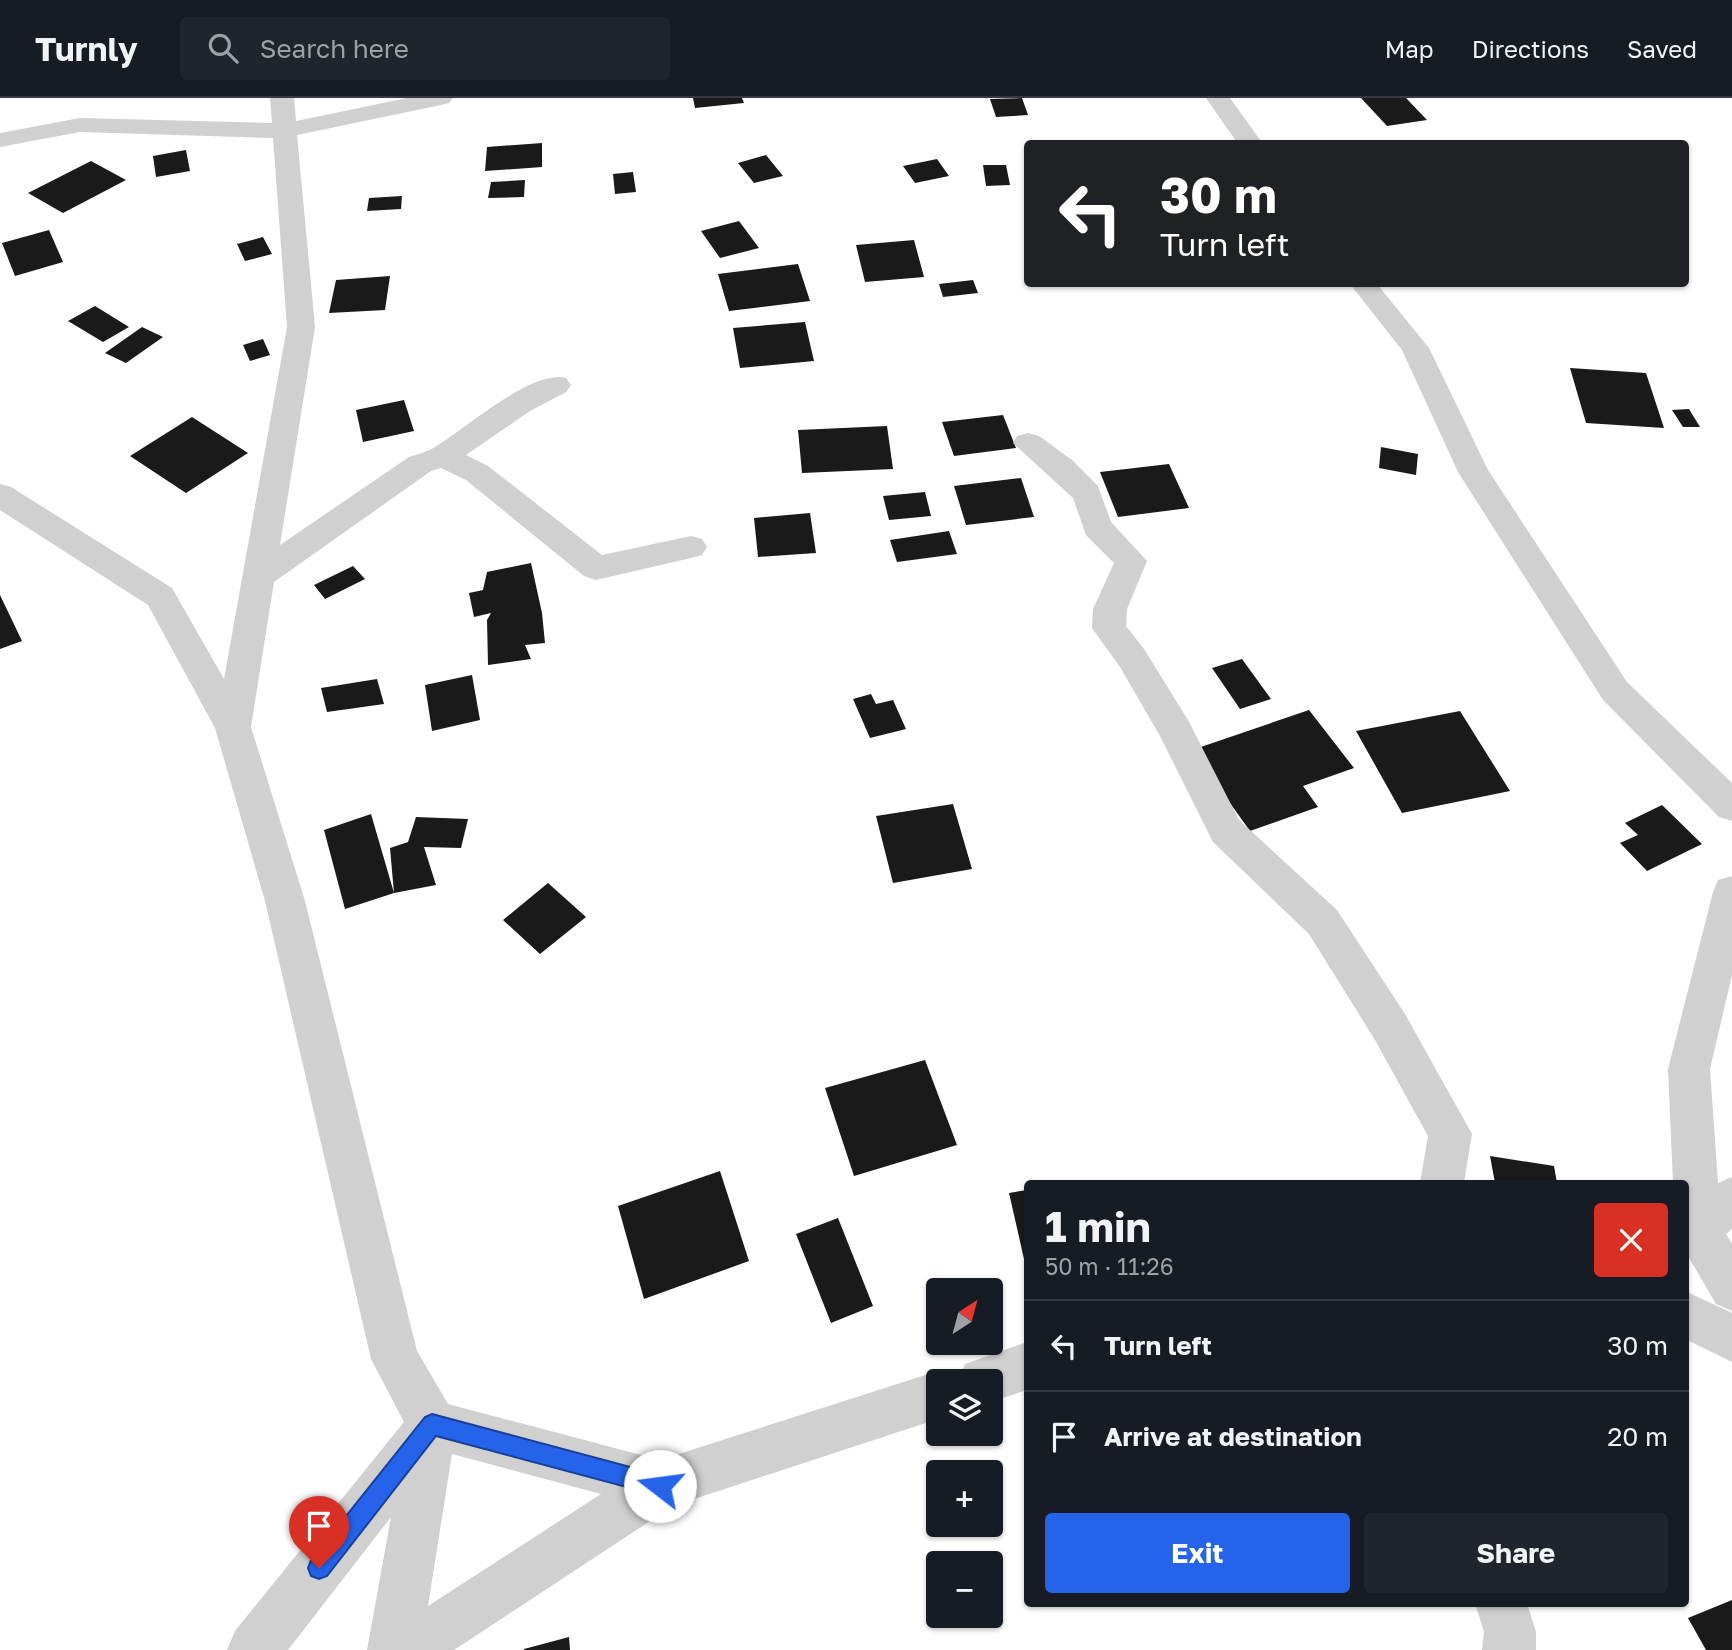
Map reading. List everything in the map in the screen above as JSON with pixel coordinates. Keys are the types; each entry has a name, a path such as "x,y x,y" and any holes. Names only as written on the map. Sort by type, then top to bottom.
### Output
{"street":[{"path":"233,727 301,327 282,98"},
{"path":"0,140 80,125 284,131 441,98"},
{"path":"1218,98 1248,140"},
{"path":"1365,287 1415,348 1473,472 1615,691 1732,806"},
{"path":"259,576 420,464 443,456 520,404 556,386"},
{"path":"1028,443 1061,467 1087,494 1097,527 1131,561 1110,609 1109,628 1132,658 1175,730 1226,831 1322,922 1391,1027 1450,1134 1442,1180"},
{"path":"443,456 477,473 596,568 691,547"},
{"path":"0,495 160,597 233,727 285,901 395,1359 432,1424 394,1650"},
{"path":"1732,892 1689,1069 1698,1229 1732,1288"},
{"path":"1698,1229 1732,1199"},
{"path":"1689,1316 1732,1338"},
{"path":"1003,1374 1024,1367"},
{"path":"407,1650 660,1486 926,1399"},
{"path":"432,1424 660,1486"},
{"path":"254,1650 432,1424"},
{"path":"1502,1607 1510,1632 1509,1650"}],"building":[{"path":"693,98 742,98 744,103 695,108"},
{"path":"1022,98 1028,115 996,117 990,99"},
{"path":"1361,98 1406,98 1427,120 1387,126"},
{"path":"542,143 542,167 485,171 487,147"},
{"path":"186,150 190,171 156,177 153,156"},
{"path":"766,155 783,176 754,183 738,163"},
{"path":"937,159 949,176 915,183 903,166"},
{"path":"91,161 126,180 63,213 28,193"},
{"path":"983,165 1006,165 1010,185 986,186"},
{"path":"633,172 636,192 615,194 613,174"},
{"path":"525,180 524,197 488,198 491,182"},
{"path":"402,196 401,209 367,211 369,198"},
{"path":"739,221 759,248 720,258 701,231"},
{"path":"49,230 63,262 15,276 2,243"},
{"path":"263,237 272,254 245,261 237,244"},
{"path":"914,240 924,277 865,282 856,245"},
{"path":"798,264 810,301 729,311 718,274"},
{"path":"390,276 385,310 329,313 336,280"},
{"path":"973,280 978,293 943,297 939,284"},
{"path":"95,306 129,327 103,342 68,321"},
{"path":"805,322 814,361 740,368 733,328"},
{"path":"142,327 163,337 126,363 105,353"},
{"path":"263,339 270,355 250,361 243,345"},
{"path":"1570,368 1646,373 1664,428 1586,423"},
{"path":"404,400 414,431 363,442 356,410"},
{"path":"1689,409 1700,427 1683,427 1672,410"},
{"path":"1003,415 1016,448 954,456 942,422"},
{"path":"192,417 248,453 186,493 130,456"},
{"path":"887,426 893,469 802,473 798,430"},
{"path":"1381,447 1418,454 1416,475 1379,468"},
{"path":"1169,464 1189,508 1118,517 1100,472"},
{"path":"1021,478 1034,517 966,525 954,486"},
{"path":"925,492 931,516 889,520 883,496"},
{"path":"810,513 816,553 758,557 754,518"},
{"path":"949,531 957,554 897,562 890,540"},
{"path":"531,563 542,613 545,643 525,645 531,659 488,665 487,620 491,613 474,617 469,593 483,590 487,572"},
{"path":"353,566 365,579 325,599 314,585"},
{"path":"0,595 22,641 0,649"},
{"path":"1242,659 1271,699 1240,709 1212,668"},
{"path":"472,675 480,720 432,731 425,685"},
{"path":"377,679 384,704 327,712 321,688"},
{"path":"871,694 876,704 893,700 906,729 870,738 853,699"},
{"path":"1309,710 1354,768 1303,786 1318,807 1250,831 1192,750"},
{"path":"1460,711 1510,791 1402,813 1356,731"},
{"path":"953,804 972,869 893,883 876,816"},
{"path":"1662,805 1702,844 1647,871 1620,843 1638,835 1625,823"},
{"path":"371,814 394,893 345,909 324,830"},
{"path":"416,817 468,819 461,848 424,847 436,885 394,893 390,848 408,842"},
{"path":"548,883 586,917 540,954 503,920"},
{"path":"925,1060 957,1145 854,1176 825,1088"},
{"path":"1490,1156 1554,1166 1556,1180 1494,1180"},
{"path":"720,1171 749,1261 644,1299 618,1206"},
{"path":"1024,1190 1024,1259 1009,1193"},
{"path":"838,1218 873,1306 831,1323 796,1234"},
{"path":"1732,1600 1732,1650 1706,1650 1688,1618"},
{"path":"569,1637 570,1650 524,1650 524,1649"}],"route":[{"path":"319,1568 432,1424 660,1486"}]}
